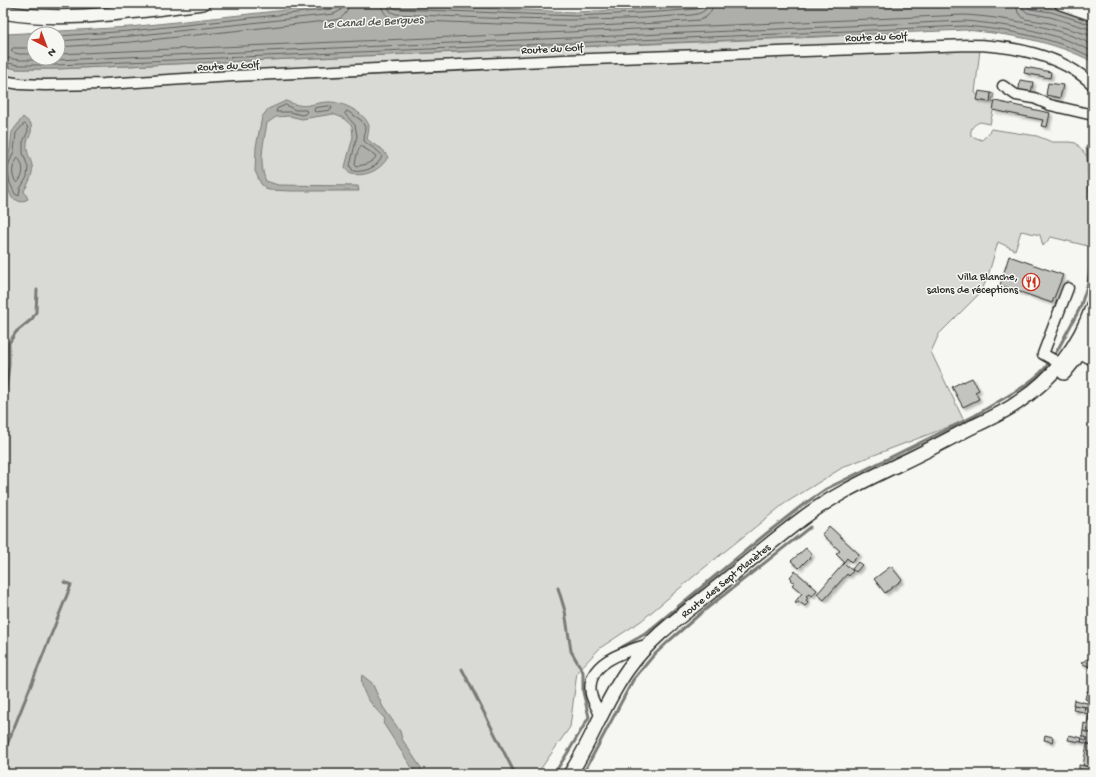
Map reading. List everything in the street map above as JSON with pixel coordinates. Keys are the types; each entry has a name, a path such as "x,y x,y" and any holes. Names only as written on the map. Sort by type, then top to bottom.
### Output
{"main road":[{"path":"3,12 38,16 89,15 120,8 203,3"},
{"path":"1061,3 1093,14"},
{"name":"Route des Sept Planètes","path":"937,446 1016,404 1039,386 1055,361 1076,351 1080,337 1092,312"},
{"name":"Route des Sept Planètes","path":"570,774 582,755 627,670 649,644 674,622 800,520 822,504 855,485 937,446 1001,418 1030,402 1060,377 1076,351 1093,333"}],"street":[{"name":"Route du Golf","path":"3,81 21,84 45,85 116,84 233,76 557,60 975,45 1012,49 1049,58 1074,70 1093,85"},
{"path":"1003,86 1016,95 1034,98 1050,105 1093,115"},
{"path":"1055,361 1044,354 1068,288"},
{"path":"1076,351 1093,360"},
{"path":"601,717 591,694 592,676 602,665 610,660 628,651 649,644"}],"shaded area":[{"path":"887,33 884,53 980,49 975,93 978,95 978,100 989,102 991,93 994,94 992,102 995,103 990,124 980,122 976,124 972,127 971,136 982,140 991,129 1037,136 1052,142 1076,143 1088,158 1089,203 1093,213 1093,246 1051,237 1043,246 1040,235 1021,231 1015,250 998,242 988,276 981,292 939,334 931,352 964,421 845,466 784,504 641,621 600,648 577,672 570,727 537,774 3,774 3,66 17,69 56,69"}],"water":[{"name":"Le Canal de Bergues","path":"350,3 576,12 719,3 1020,3 1052,8 1093,22 1093,62 1063,49 1015,36 965,30 56,69 17,69 3,66 3,33 26,33 26,66 66,66 66,31 130,27"},
{"path":"286,101 304,106 333,102 358,112 367,121 369,126 367,139 381,148 388,157 381,166 372,172 361,175 350,174 345,167 353,137 352,126 343,118 333,114 302,119 289,116 276,117 267,123 263,145 262,167 266,181 278,185 358,186 359,191 268,190 261,184 255,171 256,147 262,117 268,109"},
{"path":"23,117 31,124 31,134 27,141 27,147 32,172 24,191 28,199 21,202 12,198 6,184 4,166 10,150 12,132"},
{"path":"362,675 372,683 383,707 400,731 402,739 425,774 416,774 383,723 385,719 372,705 362,688"}],"building":[{"path":"1025,67 1051,72 1050,78 1024,73"},
{"path":"1020,80 1033,82 1031,93 1020,91"},
{"path":"1048,83 1063,85 1060,98 1046,95"},
{"path":"979,91 991,93 990,102 977,100"},
{"path":"995,101 1050,113 1047,127 1041,126 1043,120 993,110"},
{"path":"1009,256 1063,275 1052,303 1000,285"},
{"path":"972,378 979,390 975,392 979,399 963,407 952,387"},
{"path":"829,526 859,554 851,562 847,558 844,562 836,554 840,551 822,534"},
{"path":"806,548 812,555 799,568 791,561"},
{"path":"858,562 862,565 856,572 852,569"},
{"path":"844,563 853,571 849,576 847,574 824,600 817,594"},
{"path":"891,566 902,580 885,593 874,579"},
{"path":"795,571 817,590 812,596 809,594 806,596 808,598 806,600 808,602 805,606 798,601 796,604 795,602 802,593 792,585 795,582 791,581 792,579 790,577"},
{"path":"1087,659 1093,661 1092,668 1081,663"},
{"path":"1087,691 1093,693 1093,701 1085,699"},
{"path":"1074,700 1091,704 1093,701 1093,708 1073,705"},
{"path":"1074,705 1085,707 1084,712 1073,710"},
{"path":"1085,707 1093,708 1093,734 1083,731 1084,723 1087,724 1089,714 1084,713"},
{"path":"1083,731 1093,734 1093,745 1081,742 1082,738 1086,741 1087,738 1082,736"},
{"path":"1045,735 1053,737 1052,742 1044,740"},
{"path":"1069,735 1082,738 1081,742 1068,740"},
{"path":"1087,744 1093,745 1090,767 1083,765"},
{"path":"1079,765 1090,767 1089,771 1079,769"}],"waterway":[{"path":"1087,147 1093,223"},
{"path":"622,647 645,634 767,533 826,489 974,416 1023,387 1037,376 1045,368 1057,351 1080,308 1088,283 1093,247"},
{"path":"3,415 9,365 9,343 16,332 32,319 36,312 37,290"},
{"path":"583,774 633,680 653,656 701,613 810,527"},
{"path":"3,755 71,585 64,582"},
{"path":"554,774 589,717 583,692 583,672 571,651 565,611 558,588"},
{"path":"462,669 515,774"}],"place":[{"name":"Villa Blanche, salons de réceptions","path":"1031,282"}]}
